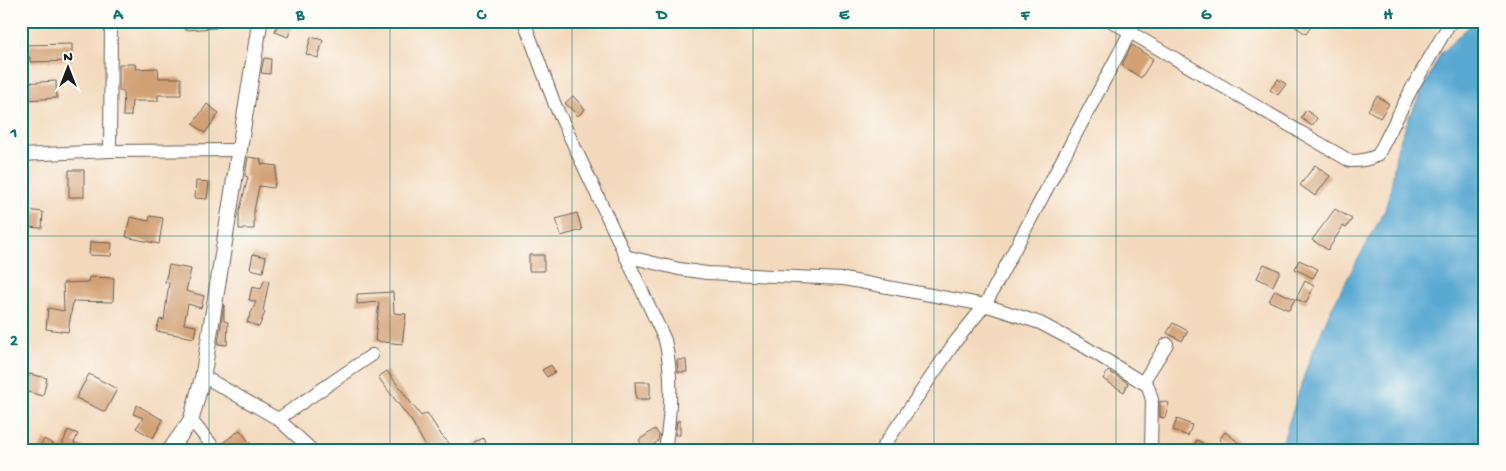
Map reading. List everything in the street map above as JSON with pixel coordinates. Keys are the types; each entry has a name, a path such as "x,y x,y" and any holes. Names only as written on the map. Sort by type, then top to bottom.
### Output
{"street":[{"path":"110,151 111,21"},
{"path":"170,450 191,420 203,376 260,21"},
{"path":"524,21 555,105 665,340 670,362 670,402 665,450"},
{"path":"1111,21 1350,160 1359,161 1368,160 1378,155 1412,88 1451,21"},
{"path":"882,450 955,342 985,305 1136,21"},
{"path":"21,155 110,151 238,150"},
{"path":"625,256 679,269 707,273 844,279 985,305 1040,323 1143,382 1151,392 1152,400 1151,450"},
{"path":"1143,382 1167,344"},
{"path":"278,420 372,355"},
{"path":"203,376 278,420 312,450"},
{"path":"191,420 216,450"}],"water":[{"path":"1475,21 1485,21 1485,450 1280,450 1309,361 1331,309 1385,210 1391,188 1397,149 1410,115 1441,53"}],"building":[{"path":"184,21 216,21 216,28 185,30"},
{"path":"278,21 294,21 288,37 275,32"},
{"path":"1287,21 1315,21 1306,34"},
{"path":"311,37 323,40 318,58 306,54"},
{"path":"72,44 72,61 30,62 30,57 21,59 21,45"},
{"path":"1132,45 1153,59 1141,78 1122,65"},
{"path":"264,58 271,59 270,74 261,73"},
{"path":"119,64 135,64 136,69 158,68 159,78 181,78 181,95 158,95 158,101 132,101 131,116 123,116 124,91 119,91"},
{"path":"1278,79 1286,84 1278,95 1270,90"},
{"path":"56,81 57,98 26,100 24,83"},
{"path":"573,96 585,109 578,116 565,103"},
{"path":"1377,96 1389,104 1380,118 1368,110"},
{"path":"207,104 219,113 205,133 193,124"},
{"path":"1306,110 1317,118 1312,126 1301,118"},
{"path":"248,157 261,159 261,164 277,166 274,188 259,186 254,211 254,229 239,229 239,213 248,177 245,176"},
{"path":"1315,165 1330,176 1315,196 1300,185"},
{"path":"69,170 84,170 84,197 69,197"},
{"path":"196,181 209,182 207,199 195,198"},
{"path":"1335,209 1352,219 1346,228 1343,226 1328,250 1312,240"},
{"path":"26,210 43,212 42,228 24,227"},
{"path":"577,213 582,230 561,236 556,219"},
{"path":"150,216 163,218 159,244 126,237 130,217 149,221"},
{"path":"90,242 112,243 111,256 89,255"},
{"path":"253,254 266,257 263,272 250,269"},
{"path":"529,255 544,255 544,271 529,271"},
{"path":"1299,260 1318,269 1313,278 1295,269"},
{"path":"1264,264 1280,271 1273,286 1257,278"},
{"path":"169,265 191,269 186,291 204,296 201,308 188,304 184,324 196,326 194,338 156,331 160,319 164,320 169,283 165,282"},
{"path":"89,277 114,278 113,302 73,301 68,332 46,329 48,308 64,311 63,283 88,282"},
{"path":"264,280 269,281 263,311 265,312 259,327 247,322 256,302 249,300 252,287 261,289"},
{"path":"1305,281 1314,286 1306,303 1296,299"},
{"path":"1275,290 1295,299 1289,310 1269,301"},
{"path":"393,292 394,313 406,314 402,344 375,341 379,302 357,304 357,294"},
{"path":"224,304 224,321 228,322 227,345 218,344"},
{"path":"1173,323 1188,331 1182,341 1167,333"},
{"path":"677,360 686,360 687,372 678,372"},
{"path":"551,365 555,372 547,377 542,370"},
{"path":"387,371 421,416 427,413 442,436 456,450 428,450 412,422 378,377"},
{"path":"1108,371 1128,383 1124,392 1103,379"},
{"path":"29,374 47,378 43,396 24,391"},
{"path":"89,374 117,389 105,412 76,398"},
{"path":"635,382 650,382 650,399 636,399"},
{"path":"1160,401 1169,403 1165,418 1160,417"},
{"path":"137,405 163,420 153,438 136,428 143,418 133,414"},
{"path":"1177,419 1192,425 1188,436 1173,430"},
{"path":"677,421 680,421 680,435 675,435"},
{"path":"655,429 659,435 658,441 646,450 639,440"},
{"path":"68,430 78,434 74,443 91,450 38,450 44,439 61,448"},
{"path":"240,430 255,450 225,450 221,444"},
{"path":"1225,432 1248,450 1231,450 1219,440"},
{"path":"483,438 490,450 478,450 474,443"},
{"path":"1197,440 1217,450 1191,450"}]}
